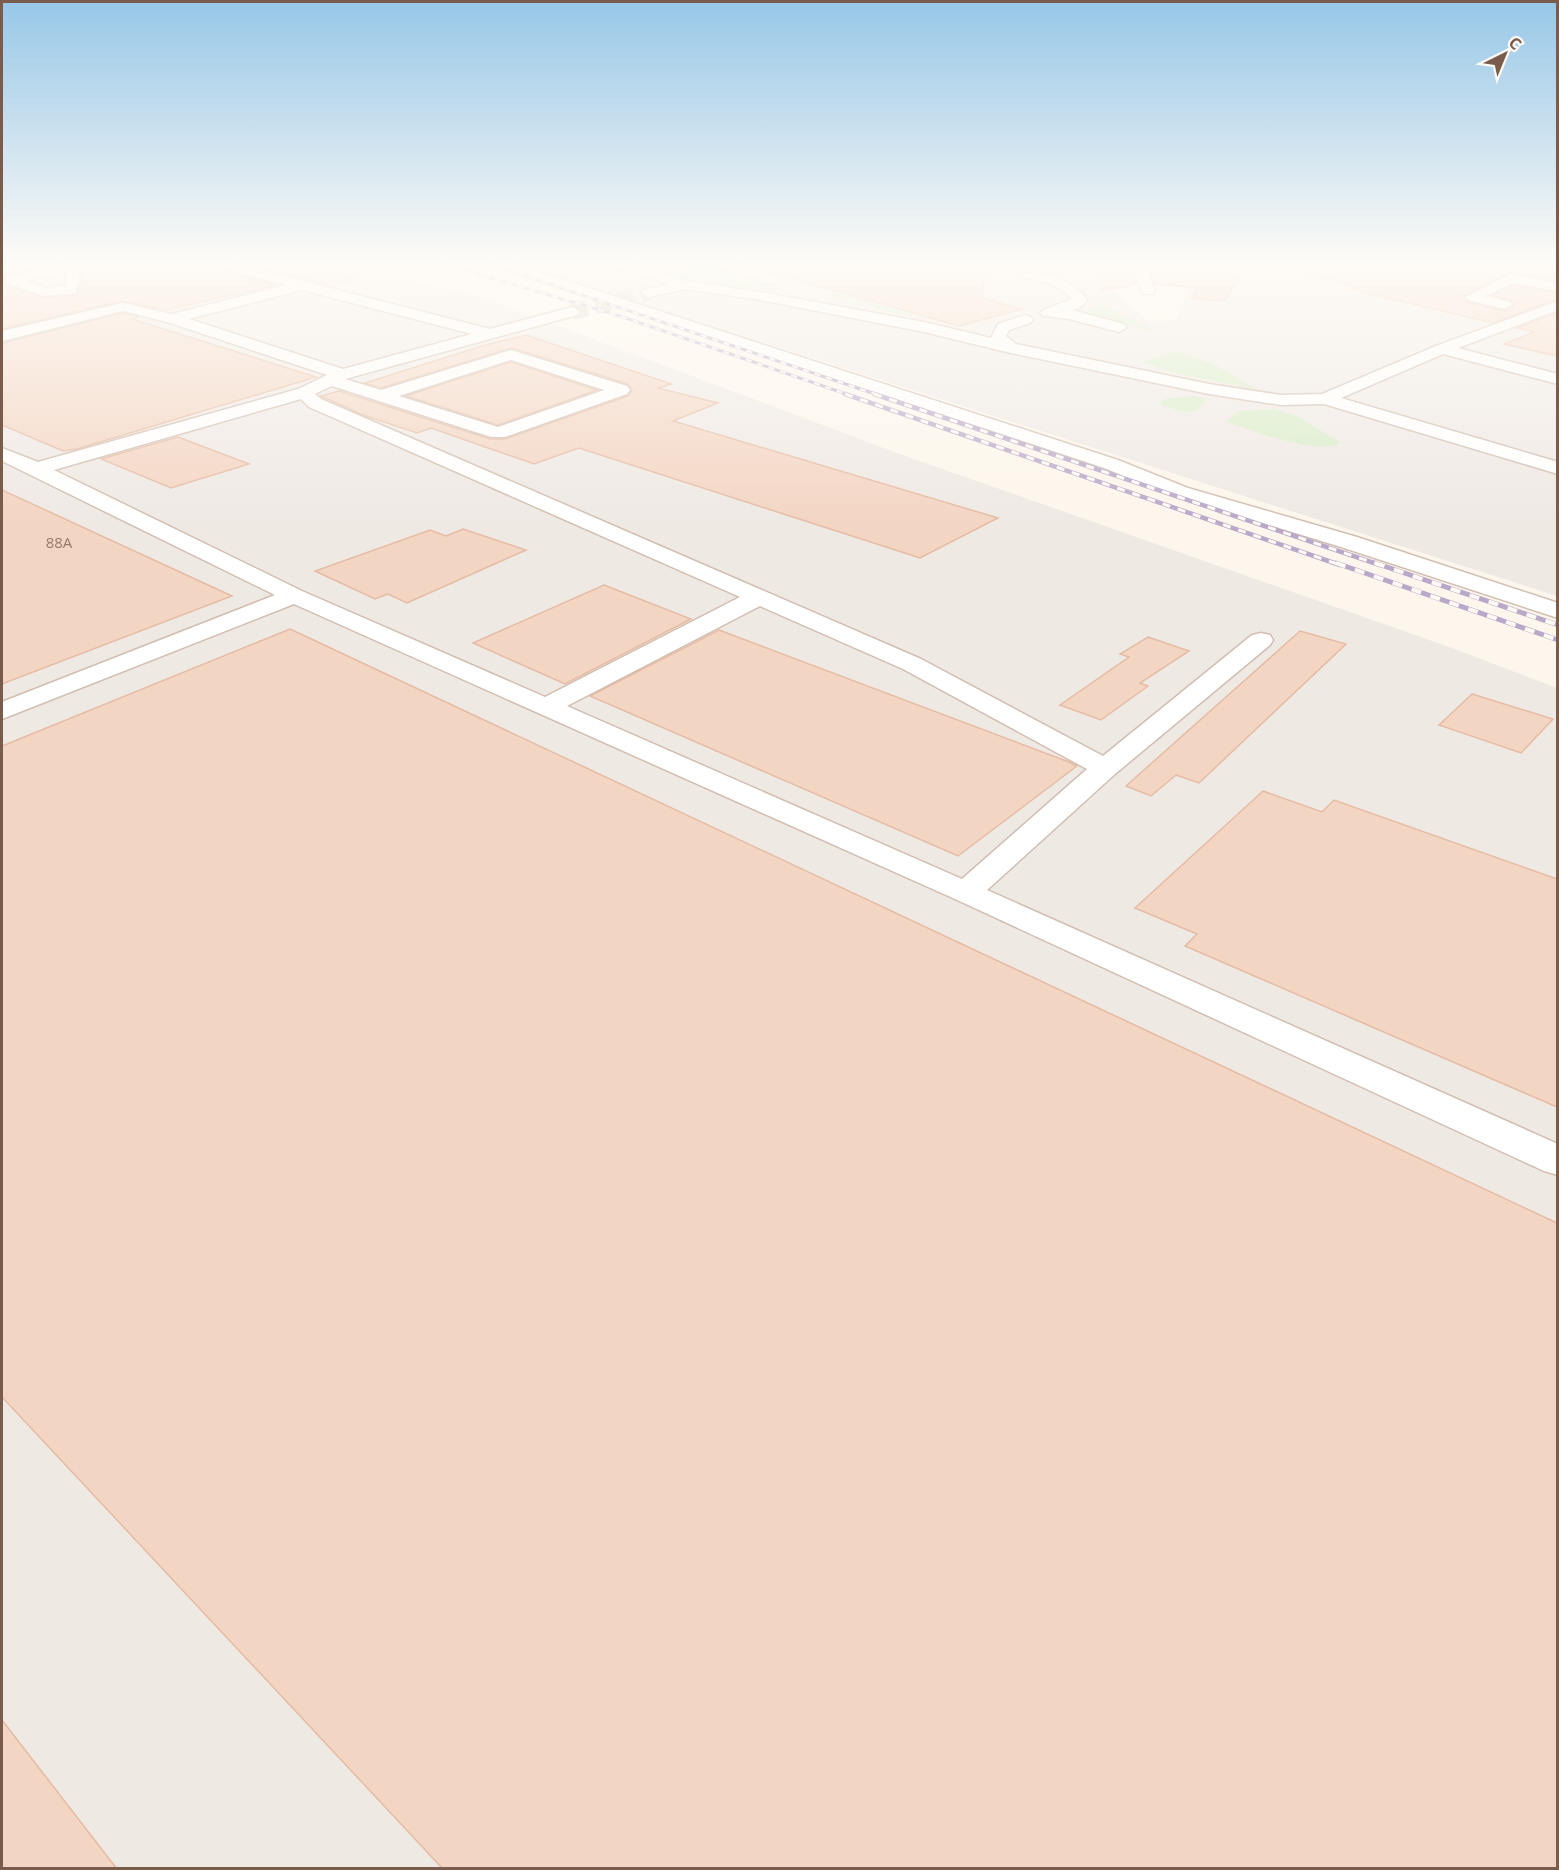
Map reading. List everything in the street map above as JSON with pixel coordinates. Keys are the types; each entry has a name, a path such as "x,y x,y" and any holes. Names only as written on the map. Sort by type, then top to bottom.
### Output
{"lane":[{"path":"258,349 336,377 381,396 498,433 621,390 511,355 381,396"},
{"path":"36,469 304,393 336,377 431,349"},
{"path":"762,349 1111,464 1181,492 1349,542 1557,611"},
{"path":"1017,349 1209,389 1281,400 1325,399 1557,468"},
{"path":"1325,399 1441,349"},
{"path":"1443,349 1557,379"},
{"path":"304,393 315,403 912,664 1105,768"},
{"path":"1528,460 1548,449"},
{"path":"2,454 294,596 966,892 1557,1161"},
{"path":"2,711 294,596"},
{"path":"545,707 759,597"},
{"path":"966,892 1105,768 1261,640"}],"shaded area":[{"path":"2,349 621,349 897,453 1452,648 1557,688 1557,1868 2,1868"},
{"path":"785,349 1557,349 1557,596"}],"green space":[{"path":"1175,351 1213,364 1259,390 1171,372 1143,362"},
{"path":"1194,396 1207,399 1197,411 1183,412 1161,405 1164,399"},
{"path":"1274,409 1299,417 1341,443 1329,446 1300,444 1226,422 1238,411"}],"building":[{"path":"2,349 228,349 316,377 77,449 63,451 2,425"},
{"path":"472,349 508,349 381,388 365,383"},
{"path":"516,349 568,349 671,384 658,388 718,403 673,421 998,518 920,558 579,448 534,464 431,428 417,433 363,415 321,396 339,391 490,439 505,439 628,396 632,391 628,384"},
{"path":"1527,349 1557,349 1557,356"},
{"path":"511,362 597,390 498,425 406,396"},
{"path":"178,437 249,464 171,488 101,459"},
{"path":"2,490 232,596 2,684"},
{"path":"463,529 526,550 407,603 388,594 375,599 315,571 430,530 446,536"},
{"path":"604,585 691,619 565,684 473,643"},
{"path":"290,629 1557,1223 1557,1869 443,1869 2,1397 2,746"},
{"path":"719,630 1077,766 958,856 590,696"},
{"path":"1300,631 1346,644 1199,783 1176,775 1151,796 1126,786"},
{"path":"1148,637 1189,651 1140,683 1148,686 1101,720 1060,705 1129,657 1120,654"},
{"path":"1472,694 1553,719 1521,753 1439,725"},
{"path":"1263,791 1322,812 1334,800 1557,879 1557,1107 1185,946 1197,934 1135,908"},
{"path":"2,1720 117,1869 2,1869"}],"railway":[{"path":"716,349 849,395"},
{"path":"743,349 878,395"},
{"path":"845,394 1340,565"},
{"path":"874,394 1380,565"},
{"path":"1336,563 1558,640"},
{"path":"1375,563 1558,625"}]}
